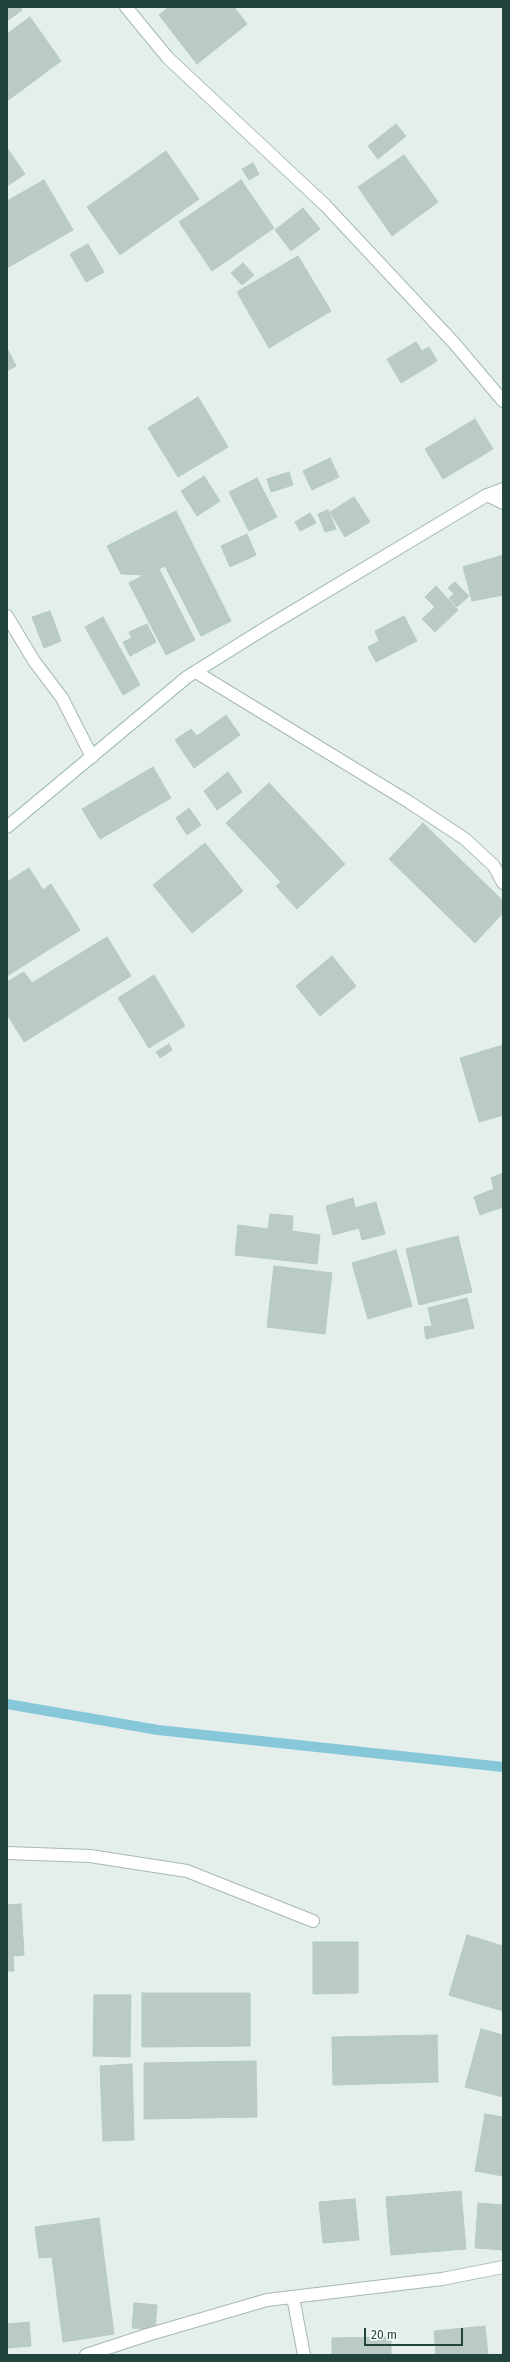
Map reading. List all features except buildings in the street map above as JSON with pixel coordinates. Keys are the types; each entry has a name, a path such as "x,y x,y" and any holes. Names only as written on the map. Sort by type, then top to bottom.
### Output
{"street":[{"path":"126,7 168,58 325,205 454,343 503,401"},
{"path":"7,827 196,672 267,627 487,495 503,489"},
{"path":"487,495 503,502"},
{"path":"7,616 34,661 62,698 92,757"},
{"path":"196,672 409,802 465,839 494,866 503,883"},
{"path":"7,1853 90,1856 187,1871 313,1921"},
{"path":"86,2355 148,2334 267,2300 442,2279 503,2267"},
{"path":"293,2297 304,2355"}],"waterway":[{"path":"7,1704 158,1730 503,1767"}]}
